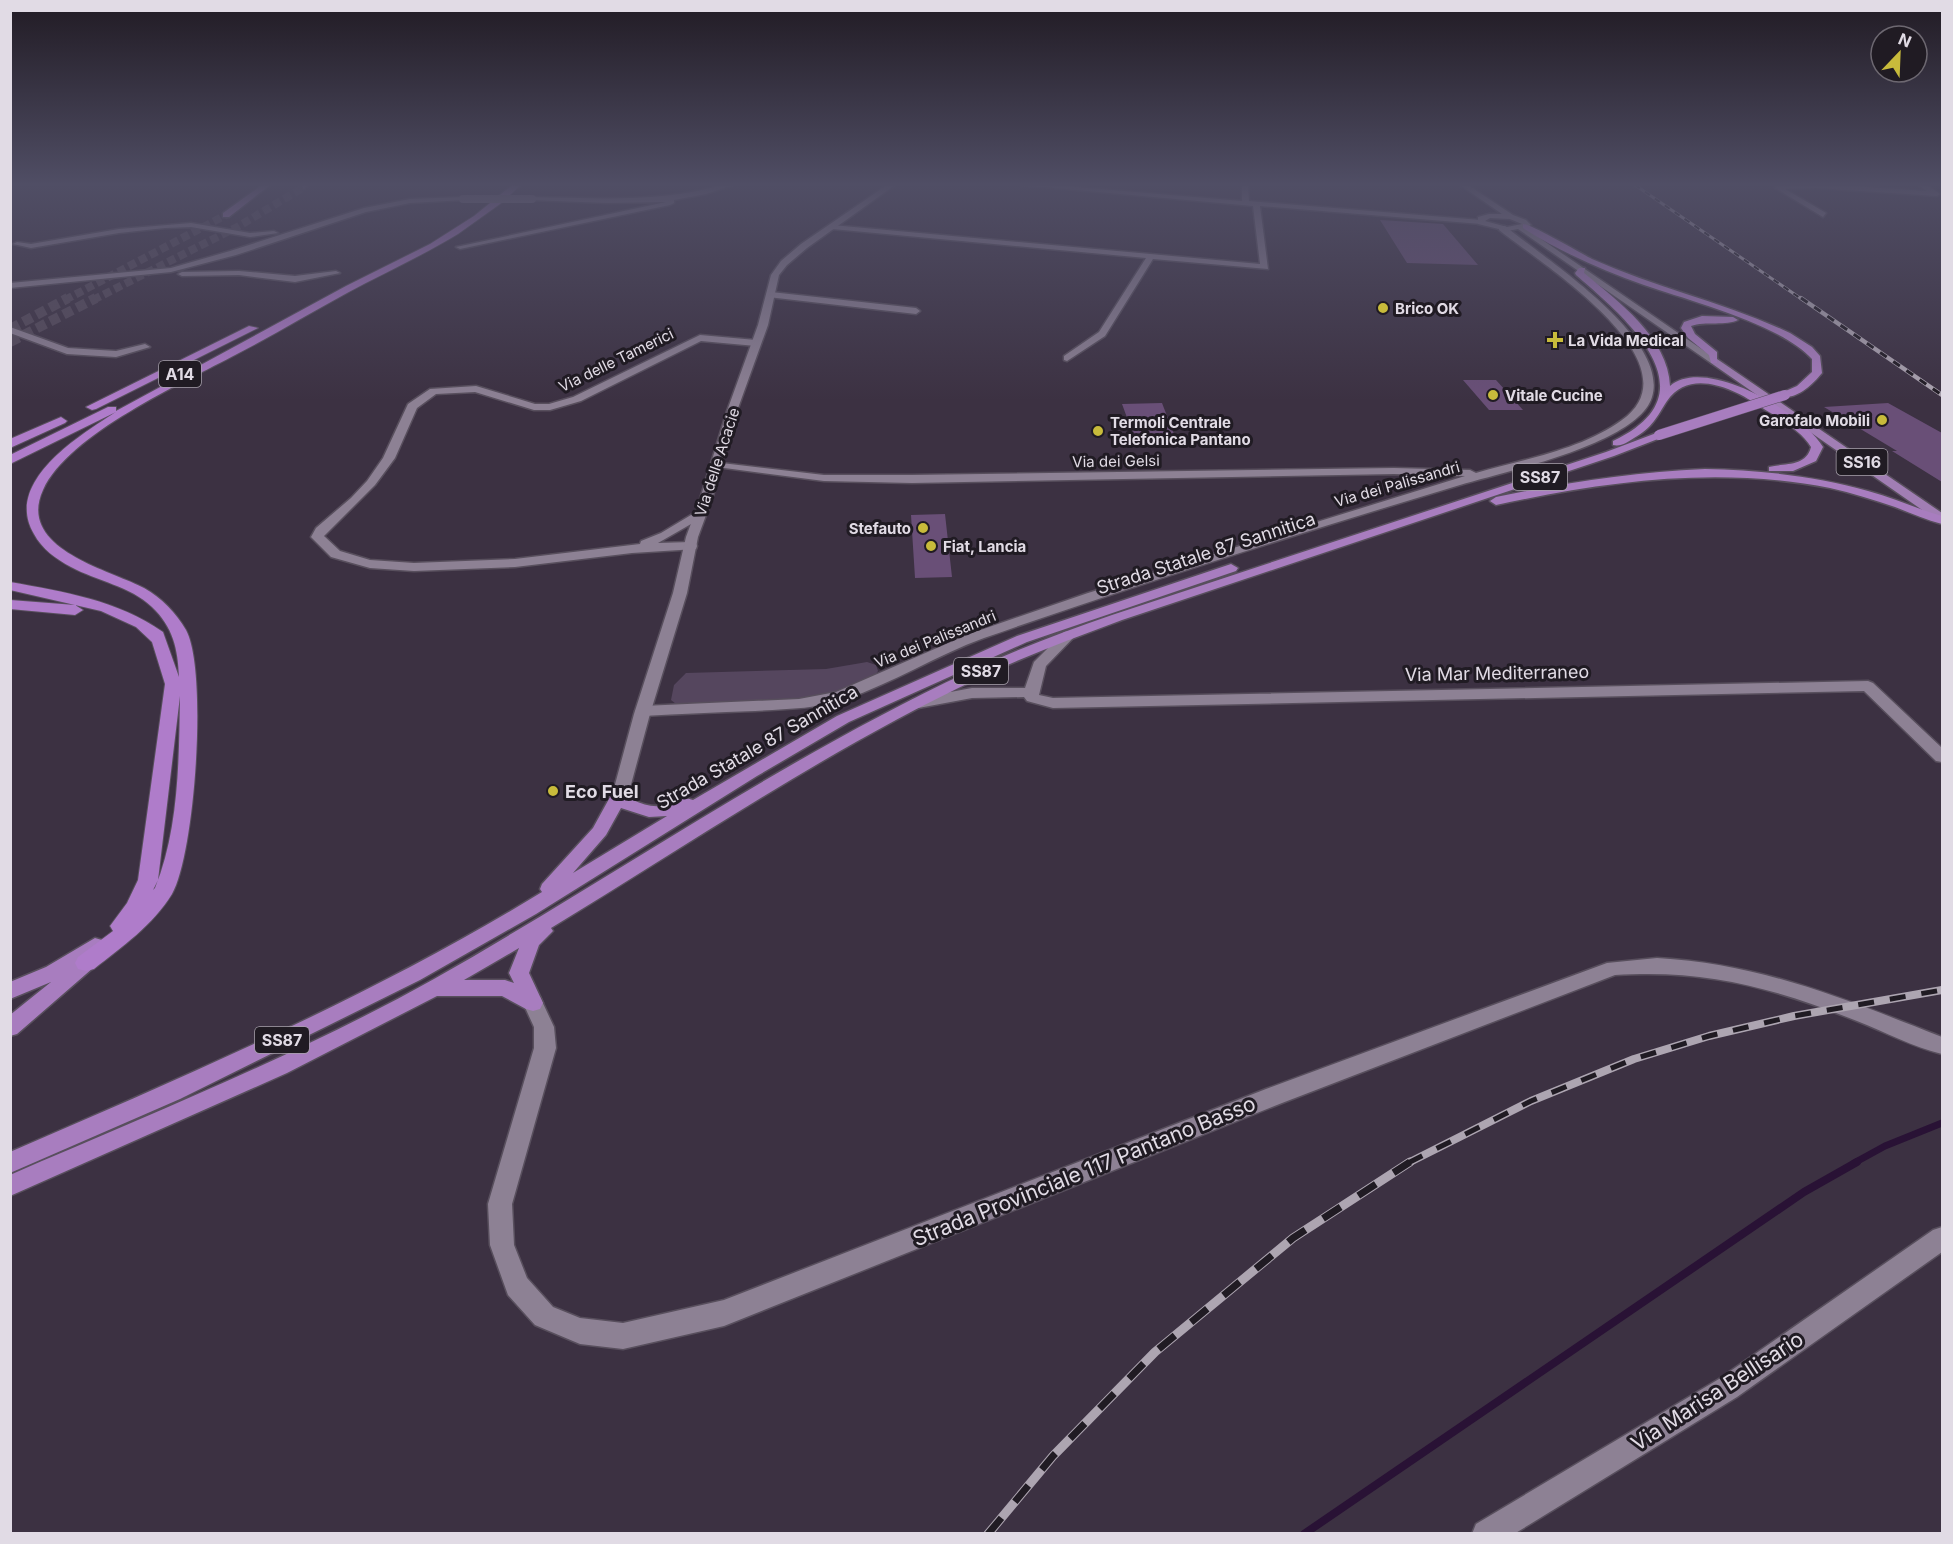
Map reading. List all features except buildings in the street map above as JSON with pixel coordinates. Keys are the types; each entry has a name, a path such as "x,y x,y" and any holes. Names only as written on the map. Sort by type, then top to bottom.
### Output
{"highway":[{"path":"273,319 393,257"},
{"name":"A14","path":"10,460 409,257"},
{"path":"1583,257 1764,326 1803,345 1818,362 1817,373 1813,378 1785,395 1659,435 1599,450"},
{"path":"1582,270 1579,273 1625,313 1648,339 1660,358 1665,377 1665,397"},
{"path":"10,1028 86,963 131,929 165,889 181,833 189,702 183,639 168,614 147,596 124,582 57,553 36,527 32,508 36,489 53,464 135,404 349,288"},
{"path":"1714,361 1714,354 1687,332 1686,328 1690,322 1702,319 1723,319 1764,326"},
{"name":"A14","path":"10,446 262,324"},
{"path":"1599,450 1628,438 1646,425 1665,397 1679,384 1690,381 1720,384 1741,390 1801,429 1817,447 1812,459 1801,465 1780,469 1747,469 1737,473"},
{"name":"SS87","path":"1422,518 1445,508 1610,454 1659,435"},
{"name":"Strada Statale 87 Sannitica","path":"16,1159 172,1092 413,975 529,909 751,772 843,720 1022,639 1183,584 1599,450"},
{"path":"1422,518 1530,493 1606,480 1683,473 1737,473 1788,477 1830,484 1942,519"},
{"name":"Strada Statale 87 Sannitica","path":"10,1186 325,1046 435,988 576,905 826,752 913,704 1008,659 1069,635 1422,518"},
{"path":"10,586 79,599 105,607 150,629 163,640 187,668"},
{"path":"10,604 90,612 143,636 155,649 173,684"},
{"path":"86,963 135,908 148,880 173,684 160,641 150,629"},
{"name":"SS87","path":"621,792 626,804 640,811 661,813 751,772"},
{"name":"SS87","path":"529,909 569,869 600,831 621,792"},
{"name":"SS87","path":"532,1003 519,973 531,941 576,905"},
{"path":"10,991 36,981 78,957 119,926"},
{"name":"SS87","path":"435,988 505,988 532,1003"}],"main road":[{"name":"SS16","path":"1714,361 1942,519"}],"street":[{"path":"10,286 154,272 219,257"},
{"name":"Via delle Acacie","path":"621,792 643,711 680,594 701,513 771,295 775,274 792,257"},
{"path":"1140,257 1265,267 1263,257"},
{"name":"Via dei Palissandri","path":"643,711 800,704 840,696 974,638 1094,596 1368,509 1576,447 1616,428 1637,411 1647,399 1650,384 1637,346 1612,317 1538,257"},
{"name":"SS16","path":"1564,257 1714,361"},
{"path":"1067,358 1102,334 1150,258"},
{"path":"154,272 166,274 239,273 295,279 336,273"},
{"path":"771,295 916,311"},
{"path":"10,330 67,351 116,354 145,347"},
{"name":"Via delle Tamerici","path":"691,547 634,549 477,567 390,566 353,561 337,555 320,544 317,537 320,531 356,501 371,483 389,458 412,406 434,391 476,389 534,407 550,407 565,404 700,338 756,343"},
{"name":"Via dei Gelsi","path":"717,464 824,478 912,479 1394,471 1449,474 1485,472 1516,465"},
{"name":"Via delle Tamerici","path":"634,549 665,536 701,513"},
{"name":"Via delle Tamerici","path":"665,536 691,547"},
{"path":"913,704 972,693 1031,692 1039,665 1069,635"},
{"name":"Via Mar Mediterraneo","path":"1031,692 1032,698 1053,703 1868,686 1942,757"},
{"name":"Strada Provinciale 117 Pantano Basso","path":"532,1003 544,1028 545,1048 500,1204 502,1245 518,1286 544,1316 580,1331 623,1335 724,1313 1284,1092 1614,968 1646,964 1728,972 1799,992 1942,1046"},
{"name":"Via Marisa Bellisario","path":"1486,1533 1728,1388 1942,1238"}],"shaded area":[{"path":"867,662 876,665 878,671 874,677 829,695 806,699 676,704 671,700 674,685 686,673 826,669"}],"waterway":[{"path":"1854,1163 1885,1146 1942,1123"},
{"path":"1304,1534 1804,1192 1857,1162"}],"tunnel":[{"path":"65,300 146,257"},
{"path":"93,300 178,257"},
{"path":"10,329 68,298"},
{"path":"10,342 96,298"}],"railway":[{"path":"1740,257 1803,300"},
{"path":"1801,298 1942,395"},
{"path":"1408,1163 1531,1101 1634,1059 1709,1036 1794,1016 1942,990"},
{"path":"988,1534 1053,1456 1155,1352 1293,1238 1410,1162"}],"place":[{"name":"Brico OK","path":"1383,308"},
{"name":"La Vida Medical","path":"1555,340"},
{"name":"Vitale Cucine","path":"1493,395"},
{"name":"Garofalo Mobili","path":"1882,420"},
{"name":"Termoli Centrale Telefonica Pantano","path":"1098,431"},
{"name":"Stefauto","path":"923,528"},
{"name":"Fiat, Lancia","path":"931,546"},
{"name":"Eco Fuel","path":"553,791"}]}
